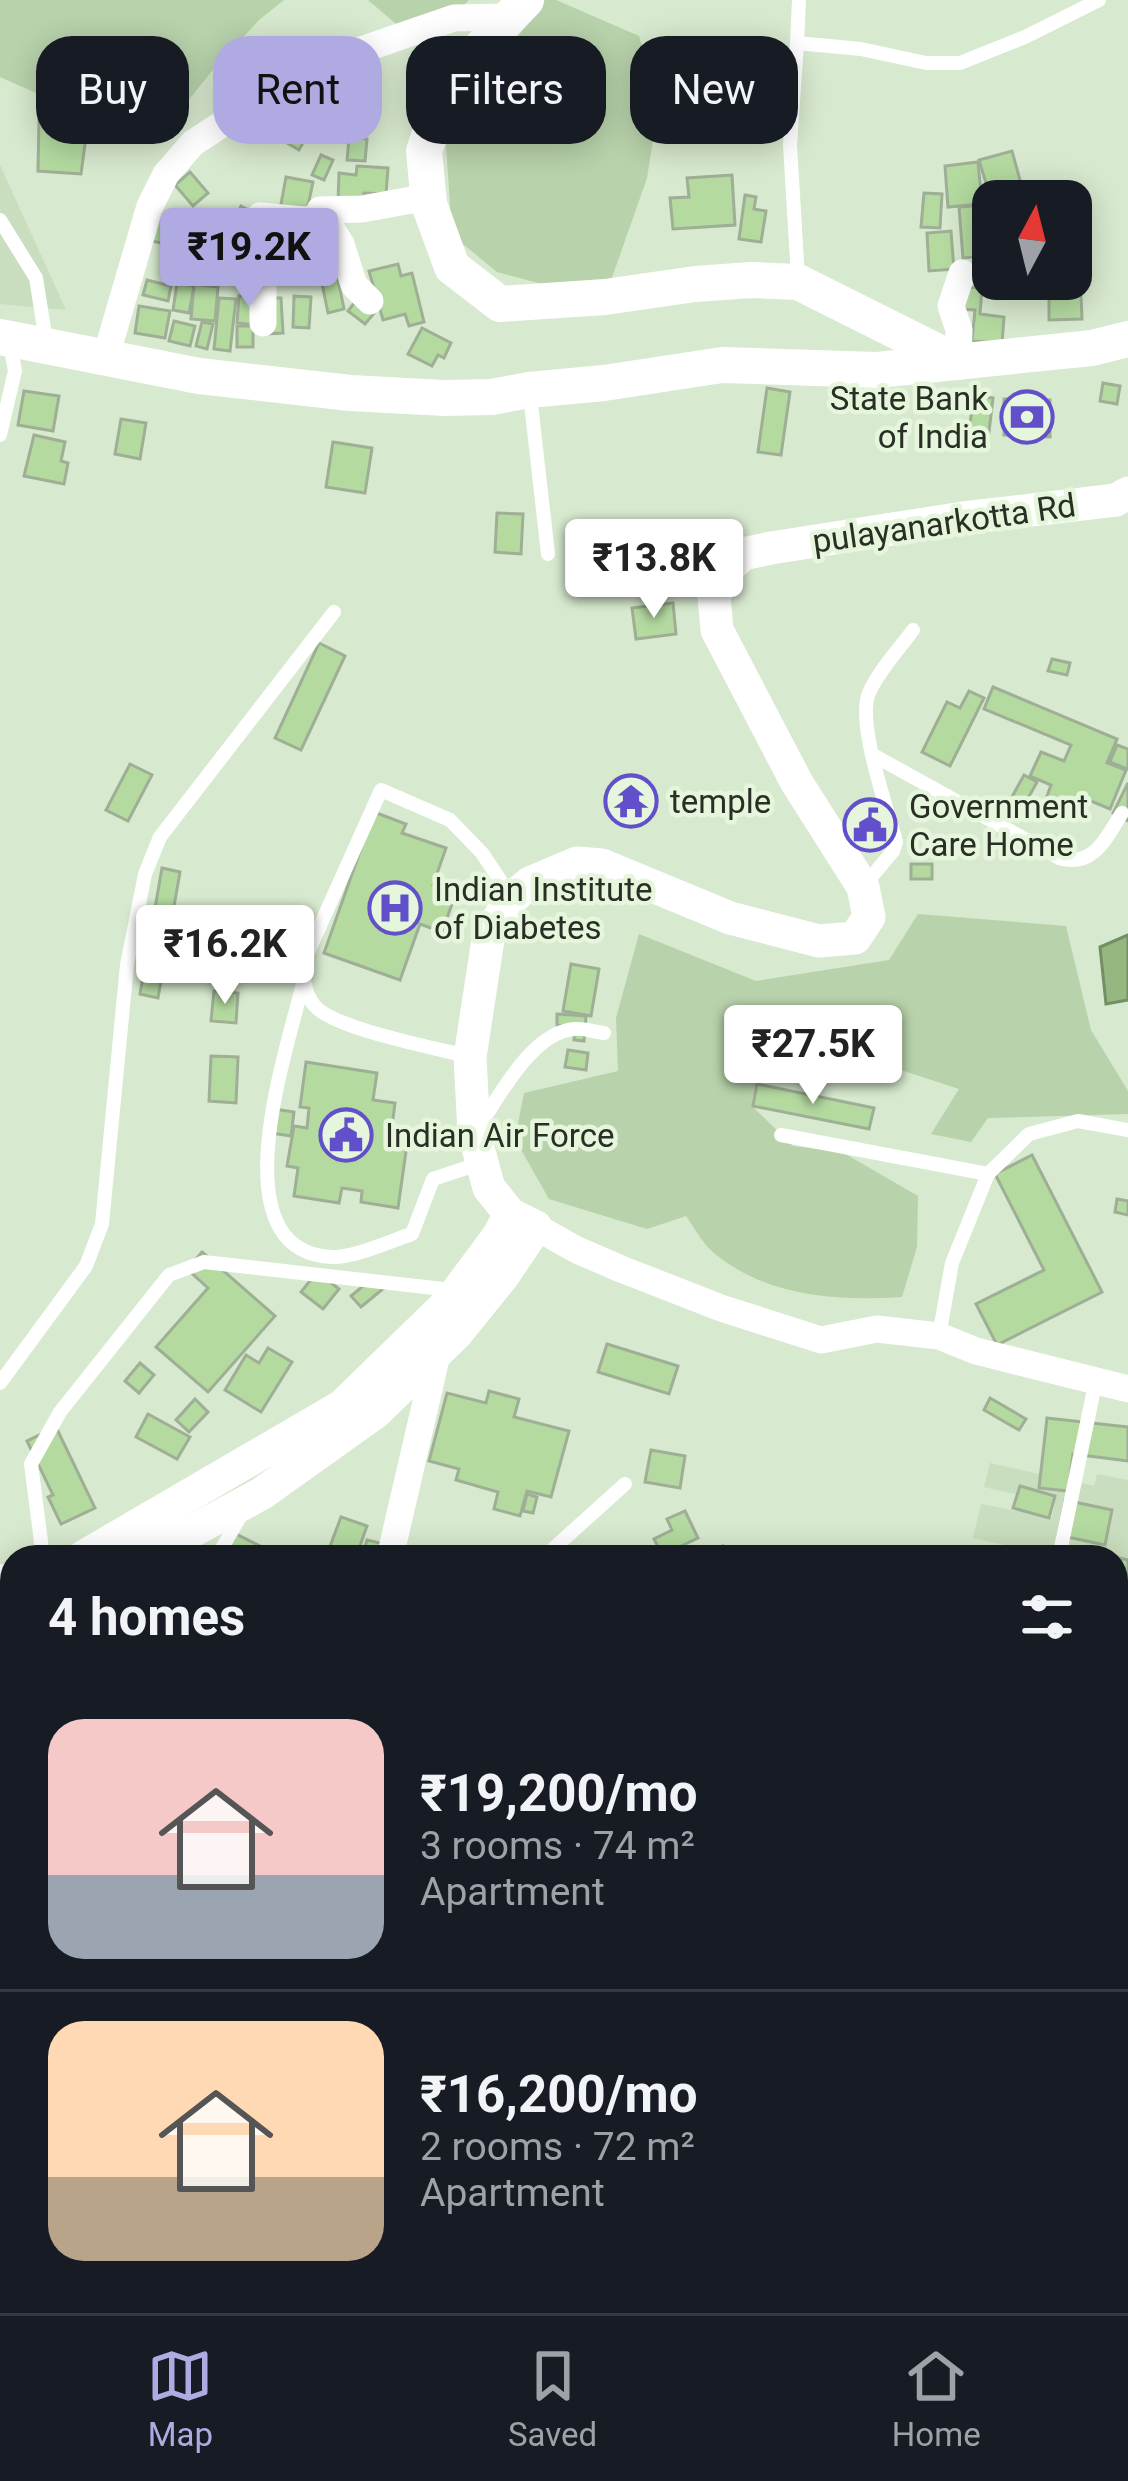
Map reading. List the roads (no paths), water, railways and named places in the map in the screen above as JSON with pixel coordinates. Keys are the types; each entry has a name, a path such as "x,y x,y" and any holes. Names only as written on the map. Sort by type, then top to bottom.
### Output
{"main road":[{"path":"518,9 447,82 424,151 428,196 452,267 500,304 605,297 695,284 798,282 958,362"},
{"path":"5,337 199,376 350,392 492,398 722,365 877,370 1091,348 1128,339"}],"street":[{"path":"106,356 150,206 166,174 193,143 262,98 362,50 454,18 518,9"},
{"path":"370,301 354,285 341,244 320,210 362,209 428,196"},
{"path":"263,323 263,287 252,246 260,216 325,218"},
{"path":"958,362 959,330 952,306 962,273"},
{"name":"pulayanarkotta Rd","path":"863,887 797,783 717,630 714,596 731,565 742,554 771,548 1116,500 1128,493"},
{"path":"863,887 868,917 855,938 819,941 730,918 602,865 577,863 530,883 512,898 489,934 470,1058 478,1148 489,1189 523,1220 577,1250 721,1308 821,1340 877,1329 939,1336 976,1351 1128,1390"},
{"path":"104,1545 342,1406 453,1296 499,1235 523,1220"},
{"path":"166,1545 250,1499 376,1412 437,1352 503,1276 523,1220"},
{"path":"393,1545 453,1296"}],"lane":[{"path":"796,36 799,0"},
{"path":"798,43 861,49 926,63 960,63 1099,0"},
{"path":"790,144 798,282"},
{"path":"0,220 36,278 46,346"},
{"path":"0,435 15,371 5,337"},
{"path":"529,390 548,554"},
{"path":"0,1383 86,1265 102,1224 127,965 145,874 160,837 334,612"},
{"path":"863,887 896,842 866,720 868,693 913,630"},
{"path":"873,755 1070,861 1082,860 1100,847 1122,813"},
{"path":"512,898 482,853 450,820 381,790 304,959 303,983 267,1136 268,1199 285,1239 316,1255 338,1258 412,1234 433,1179 478,1148 537,1046 576,1028 604,1034"},
{"path":"303,983 316,1008 349,1026 470,1058"},
{"path":"939,1336 952,1263 988,1174 1029,1133 1078,1121 1128,1130"},
{"path":"781,1135 988,1174"},
{"path":"41,1545 31,1464 60,1412 169,1275 204,1262 453,1296"},
{"path":"1062,1545 1096,1380"},
{"path":"557,1545 625,1484"},
{"path":"224,1545 250,1499"}],"place":[{"name":"State Bank of India","path":"1027,417"},
{"name":"temple","path":"631,801"},
{"name":"Government Care Home","path":"870,825"},
{"name":"Indian Institute of Diabetes","path":"395,908"},
{"name":"Indian Air Force","path":"346,1135"}]}
